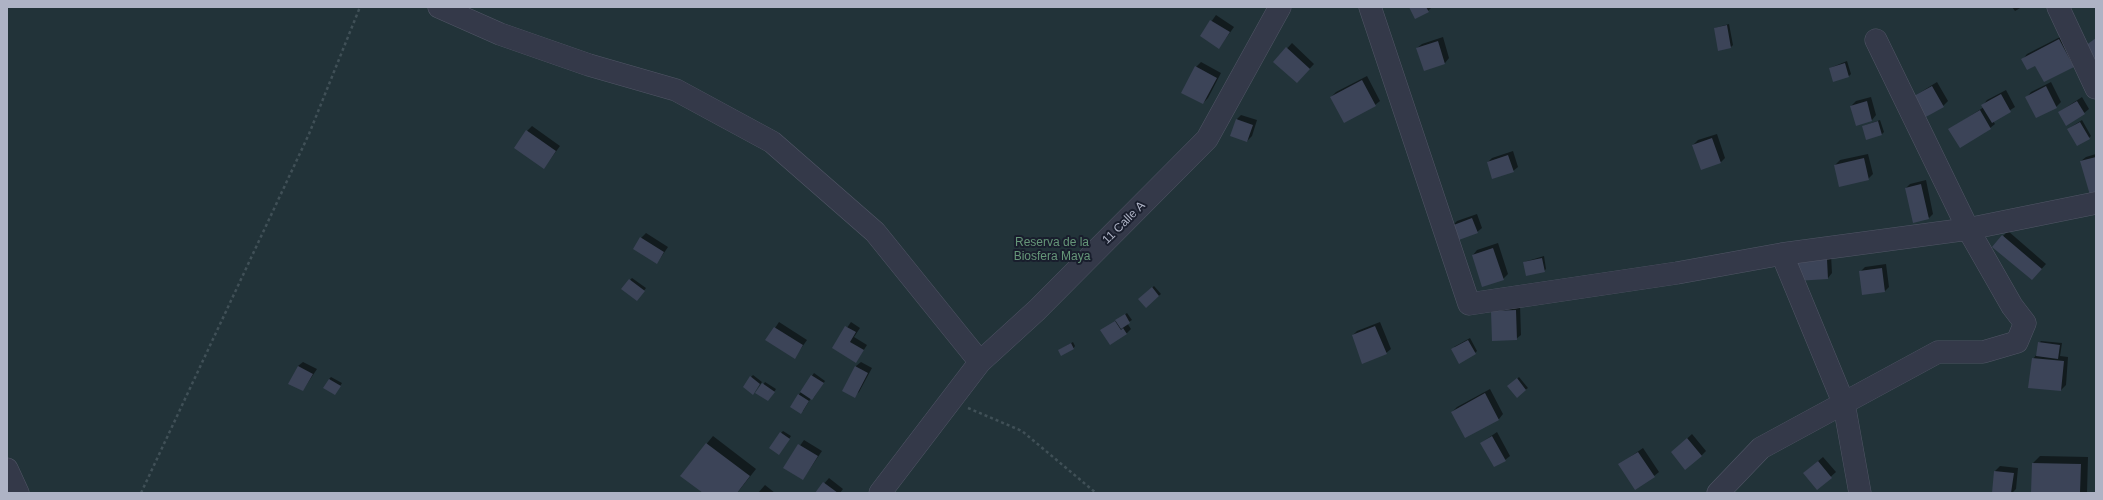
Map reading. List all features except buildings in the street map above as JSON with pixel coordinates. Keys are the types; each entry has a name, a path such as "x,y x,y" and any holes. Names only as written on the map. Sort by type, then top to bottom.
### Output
{"street":[{"path":"439,7 500,34 589,65 676,90 772,142 875,232 980,362"},
{"name":"11 Calle A","path":"880,493 980,362 1037,310 1208,139 1280,7"},
{"path":"1370,7 1469,304 1676,273 1782,254 1968,229 2096,203"},
{"path":"2058,7 2096,88"},
{"path":"1718,493 1761,448 1938,352 1983,352 2017,342 2025,323 2012,306 1968,229 1876,40"},
{"path":"1782,254 1844,404 1860,493"},
{"path":"7,469 18,493"}],"path":[{"path":"141,493 309,134 360,7"},
{"path":"951,400 1022,431 1096,493"}],"green space":[{"name":"Reserva de la Biosfera Maya","path":"7,7 2096,7 2096,493 7,493"}]}
